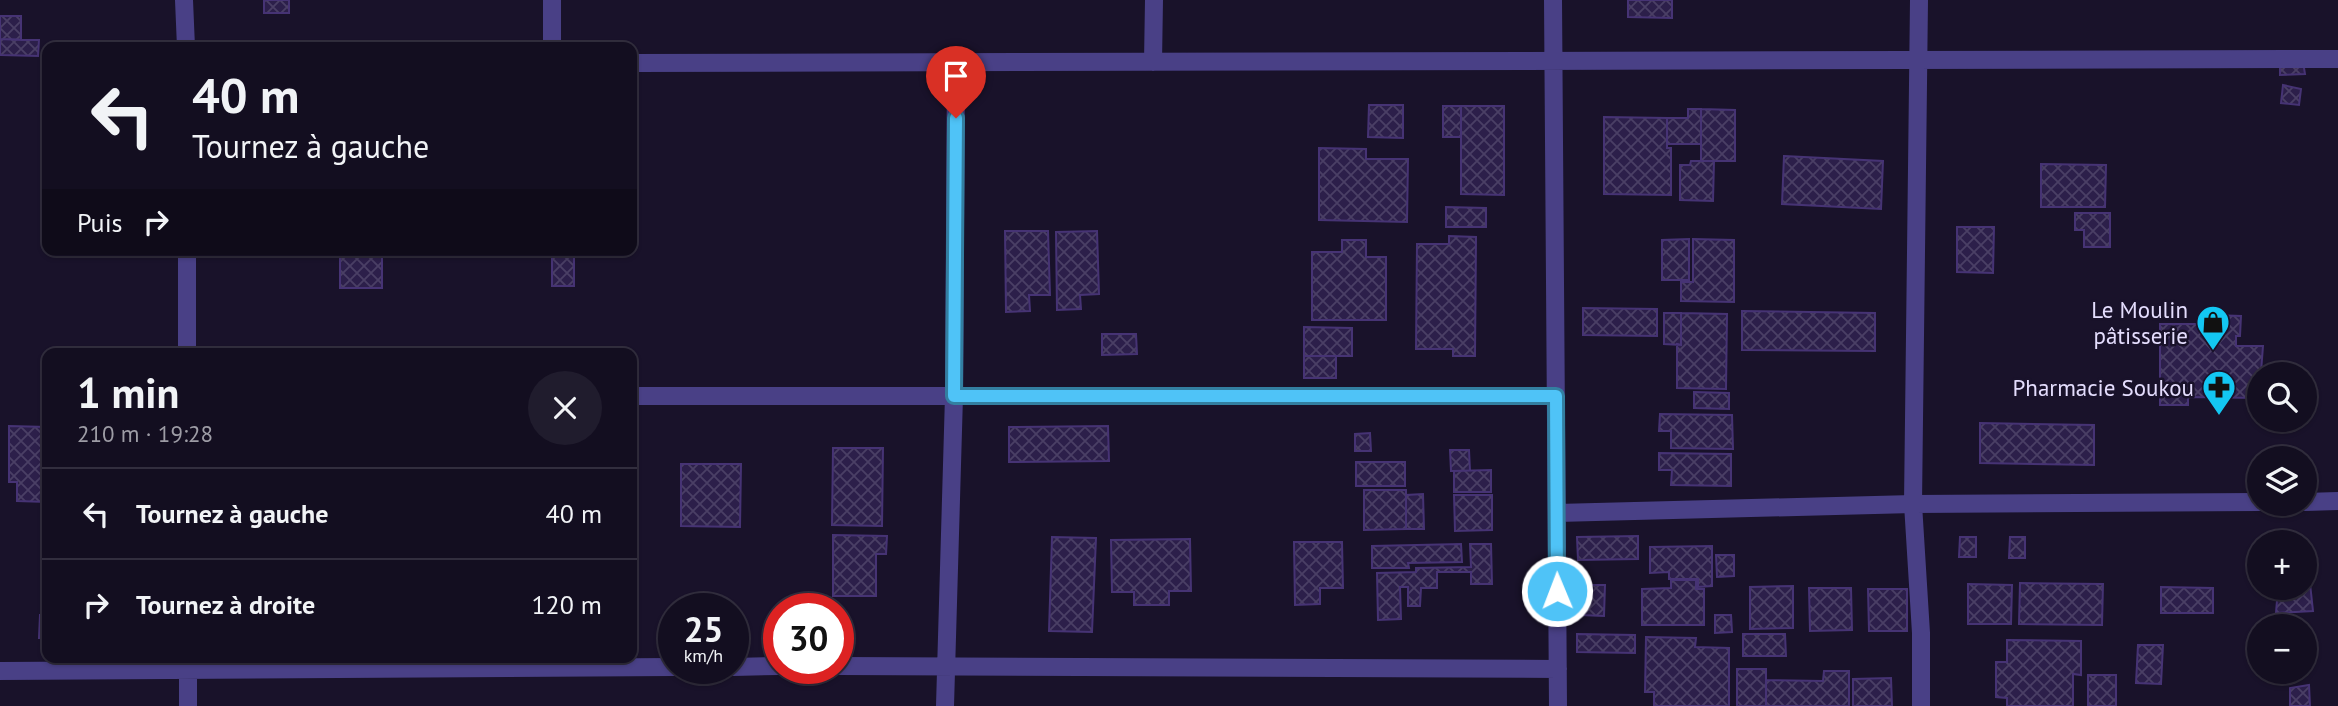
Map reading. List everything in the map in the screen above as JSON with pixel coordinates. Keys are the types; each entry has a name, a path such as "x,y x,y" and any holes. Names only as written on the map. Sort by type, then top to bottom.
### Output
{"street":[{"path":"184,0 186,42"},
{"path":"552,0 552,42"},
{"path":"1153,62 1154,0"},
{"path":"1553,0 1558,706"},
{"path":"1919,0 1913,504 1921,633 1921,706"},
{"path":"637,63 2338,59"},
{"path":"945,706 954,396 956,62"},
{"path":"187,256 187,348"},
{"path":"637,396 1556,396"},
{"path":"2317,502 2338,501"},
{"path":"1557,513 1913,504 2247,502"},
{"path":"0,671 188,664 658,667"},
{"path":"188,664 188,706"},
{"path":"854,666 1558,669"}],"building":[{"path":"264,0 289,0 289,13 264,13"},
{"path":"1628,0 1672,0 1672,18 1628,17"},
{"path":"0,16 21,16 21,40 0,39"},
{"path":"0,39 39,40 38,56 0,55"},
{"path":"2303,62 2305,74 2280,75 2280,63"},
{"path":"2283,85 2301,89 2299,105 2281,103"},
{"path":"1369,105 1403,105 1403,138 1368,137"},
{"path":"1443,106 1461,106 1461,137 1443,137"},
{"path":"1461,106 1504,106 1504,195 1461,194"},
{"path":"1688,109 1701,109 1701,144 1667,144 1667,118 1688,118"},
{"path":"1701,109 1735,110 1735,161 1701,161"},
{"path":"1604,117 1667,118 1667,148 1671,148 1671,195 1604,194"},
{"path":"1319,148 1366,149 1366,159 1408,159 1407,222 1319,220"},
{"path":"1784,156 1883,161 1881,209 1782,204"},
{"path":"1691,161 1714,161 1713,201 1680,200 1680,165 1690,165"},
{"path":"2041,164 2106,165 2105,207 2041,207"},
{"path":"1446,207 1486,208 1486,227 1446,227"},
{"path":"2075,213 2110,213 2110,247 2084,247 2084,230 2075,230"},
{"path":"1957,227 1994,227 1993,273 1957,272"},
{"path":"1005,231 1048,231 1050,295 1029,295 1030,311 1006,312"},
{"path":"1097,231 1099,294 1080,295 1081,309 1057,310 1056,232"},
{"path":"1449,236 1476,237 1475,356 1453,356 1453,349 1416,349 1417,244 1449,244"},
{"path":"1689,239 1689,280 1662,280 1662,240"},
{"path":"1693,239 1734,240 1734,302 1681,301 1681,282 1693,282"},
{"path":"1342,240 1366,240 1366,257 1386,257 1386,320 1312,320 1312,252 1342,252"},
{"path":"340,256 382,256 382,288 340,288"},
{"path":"552,256 574,256 574,286 552,286"},
{"path":"1583,308 1657,309 1657,336 1583,335"},
{"path":"1742,311 1875,313 1875,351 1742,350"},
{"path":"1664,313 1681,313 1681,345 1664,344"},
{"path":"1681,313 1727,314 1726,389 1677,388 1677,344 1681,345"},
{"path":"2212,315 2241,316 2240,336 2236,336 2236,346 2263,346 2262,362 2247,362 2247,398 2188,397 2188,405 2160,405 2160,324 2212,324"},
{"path":"1304,327 1352,328 1352,356 1304,356"},
{"path":"1102,334 1136,334 1137,354 1102,355"},
{"path":"1304,356 1336,356 1336,378 1304,378"},
{"path":"1694,392 1729,393 1729,409 1694,408"},
{"path":"1660,414 1732,415 1733,449 1671,448 1671,431 1659,431"},
{"path":"1980,423 2094,425 2094,465 1980,463"},
{"path":"9,426 42,427 42,502 17,501 17,482 9,482"},
{"path":"1108,426 1109,461 1009,462 1009,427"},
{"path":"1370,433 1371,451 1355,451 1355,434"},
{"path":"833,448 883,448 882,526 832,525"},
{"path":"1450,450 1469,450 1470,471 1451,471"},
{"path":"1659,453 1731,454 1731,486 1671,485 1672,470 1659,470"},
{"path":"1356,462 1405,462 1405,486 1356,486"},
{"path":"681,464 741,464 740,527 681,526"},
{"path":"1491,470 1491,492 1454,492 1454,471"},
{"path":"1364,490 1406,490 1406,529 1364,530"},
{"path":"1423,494 1424,529 1406,529 1406,495"},
{"path":"1454,495 1492,495 1492,530 1455,531"},
{"path":"833,535 887,536 886,554 876,554 876,596 833,593"},
{"path":"1638,536 1638,559 1578,560 1577,537"},
{"path":"1052,537 1096,538 1092,632 1049,631"},
{"path":"1960,537 1976,537 1976,557 1959,557"},
{"path":"2010,537 2025,537 2025,558 2009,558"},
{"path":"1190,539 1191,591 1169,591 1169,605 1134,605 1134,592 1112,592 1111,540"},
{"path":"1294,542 1342,542 1343,588 1320,588 1320,604 1295,605"},
{"path":"1461,544 1462,562 1408,563 1409,568 1372,568 1372,546"},
{"path":"1470,544 1491,544 1492,584 1471,584 1471,572 1437,572 1437,588 1421,588 1420,606 1408,606 1408,587 1400,587 1401,619 1378,620 1377,573 1416,572 1416,568 1471,567"},
{"path":"1712,546 1712,586 1698,587 1698,579 1669,579 1669,572 1650,573 1650,547"},
{"path":"1716,555 1734,555 1734,576 1717,577"},
{"path":"1671,580 1696,580 1696,589 1704,589 1704,625 1642,625 1642,589 1671,588"},
{"path":"2020,583 2103,584 2102,625 2019,624"},
{"path":"1968,584 2012,585 2011,624 1968,624"},
{"path":"1580,585 1605,585 1604,616 1580,615"},
{"path":"1793,586 1793,628 1750,629 1750,587"},
{"path":"2161,587 2213,588 2213,613 2161,613"},
{"path":"1809,588 1851,588 1852,630 1810,631"},
{"path":"1868,589 1907,589 1907,631 1869,631"},
{"path":"2277,600 2312,600 2313,611 2276,613"},
{"path":"40,615 42,615 42,638 39,638"},
{"path":"1715,615 1731,615 1732,632 1715,633"},
{"path":"1577,634 1635,635 1635,653 1577,652"},
{"path":"1743,634 1785,634 1786,656 1743,656"},
{"path":"1646,637 1696,638 1695,647 1729,648 1729,706 1654,706 1654,692 1645,692"},
{"path":"2007,640 2081,641 2081,675 2073,674 2073,706 2007,706 2007,698 1996,697 1996,662 2007,662"},
{"path":"2138,645 2163,645 2161,684 2136,683"},
{"path":"1737,669 1766,669 1766,706 1737,706"},
{"path":"1824,671 1849,671 1849,706 1766,706 1766,680 1823,681"},
{"path":"2088,675 2116,675 2116,706 2088,706"},
{"path":"1891,678 1892,706 1853,706 1853,679"},
{"path":"2309,685 2310,706 2290,706 2290,688"}],"place":[{"name":"Le Moulin pâtisserie","path":"2213,352"},
{"name":"Pharmacie Soukou","path":"2219,417"}],"route":[{"path":"956,118 954,396 1556,396 1557,591"}]}
